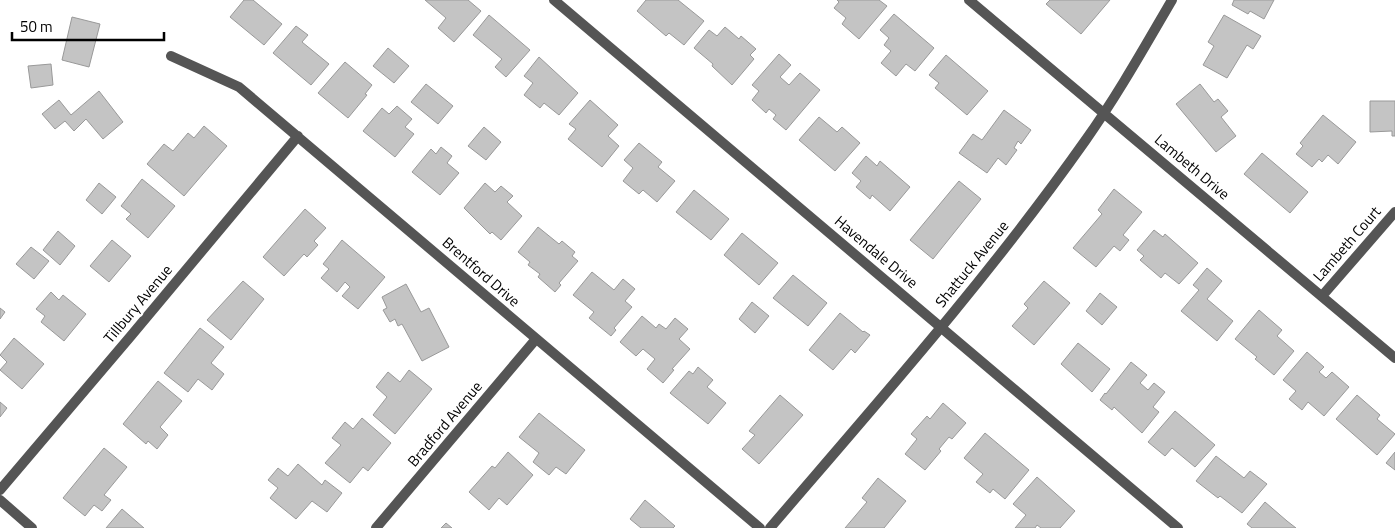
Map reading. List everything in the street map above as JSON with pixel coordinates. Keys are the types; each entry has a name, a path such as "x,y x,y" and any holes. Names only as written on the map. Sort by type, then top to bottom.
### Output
{"street":[{"name":"Havendale Drive","path":"554,0 1178,528"},
{"name":"Lambeth Drive","path":"969,0 1395,358"},
{"name":"Shattuck Avenue","path":"770,528 998,257 1085,141 1126,79 1172,0"},
{"name":"Brentford Drive","path":"171,56 239,87 760,528"},
{"name":"Tillbury Avenue","path":"0,490 298,136"},
{"name":"Lambeth Court","path":"1322,296 1395,212"},
{"name":"Bradford Avenue","path":"376,528 536,339"},
{"path":"0,500 32,528"}],"building":[{"path":"244,0 253,0 282,24 264,45 230,17"},
{"path":"425,0 468,0 481,11 454,42 438,28 446,18"},
{"path":"646,0 678,0 704,21 684,45 669,33 666,36 637,11"},
{"path":"837,0 879,0 887,6 859,39 842,24 846,18 834,8 839,2"},
{"path":"1050,0 1110,0 1081,34 1046,4"},
{"path":"1234,0 1274,0 1264,19 1250,11 1248,14 1232,5"},
{"path":"894,14 934,48 915,71 906,64 896,76 881,63 891,51 884,45 889,38 880,30"},
{"path":"489,15 530,50 506,77 495,67 502,59 473,35"},
{"path":"1224,15 1261,36 1253,49 1247,45 1227,78 1203,65 1214,46 1208,42"},
{"path":"72,17 100,24 89,67 62,60"},
{"path":"296,26 308,35 302,42 329,64 311,85 273,53"},
{"path":"725,27 739,39 741,36 756,49 750,55 754,59 732,85 712,66 713,64 694,48 709,30 717,36"},
{"path":"388,48 409,66 394,83 373,66"},
{"path":"779,54 791,65 780,77 789,85 800,73 820,90 786,130 773,119 776,115 769,109 766,113 752,100 759,91 752,85"},
{"path":"946,55 988,91 967,115 935,88 939,83 929,75"},
{"path":"539,57 578,93 559,115 544,103 540,108 524,95 533,83 524,76"},
{"path":"345,62 372,85 365,94 367,95 348,118 318,93"},
{"path":"51,64 53,85 31,88 28,66"},
{"path":"426,84 453,106 438,124 411,102"},
{"path":"1200,84 1214,102 1218,99 1228,111 1221,117 1236,136 1216,152 1176,104"},
{"path":"99,91 123,122 103,139 86,119 74,131 65,121 55,129 42,114 59,100 71,115"},
{"path":"590,100 618,125 608,136 619,146 602,167 568,139 576,129 569,124"},
{"path":"1370,101 1395,101 1395,136 1392,136 1392,131 1370,132"},
{"path":"397,106 412,119 405,127 414,134 395,157 363,131 382,108 389,114"},
{"path":"1004,110 1031,130 1021,144 1018,141 1014,148 1017,150 1006,165 998,158 987,173 959,153 973,134 982,140"},
{"path":"1323,115 1356,142 1338,164 1328,155 1322,162 1319,159 1312,167 1296,154 1303,146 1300,143"},
{"path":"819,117 837,132 842,127 860,143 835,171 799,140"},
{"path":"204,126 227,146 184,196 147,164 164,144 173,151 188,133 194,138"},
{"path":"484,127 501,142 486,160 468,146"},
{"path":"639,143 662,162 658,167 675,181 657,202 643,190 639,194 623,181 633,168 624,160"},
{"path":"441,147 452,156 447,163 459,173 440,195 412,172 431,149 436,154"},
{"path":"1262,153 1308,192 1290,213 1244,174"},
{"path":"866,156 877,166 880,161 910,187 890,211 872,195 870,199 856,187 861,181 852,173"},
{"path":"142,179 175,206 148,238 126,219 131,214 121,206"},
{"path":"959,181 981,199 933,259 910,240"},
{"path":"99,183 116,197 102,214 86,200"},
{"path":"485,183 495,192 501,186 513,196 507,202 522,216 501,240 492,232 490,234 464,208"},
{"path":"1114,189 1142,212 1123,235 1129,240 1120,251 1114,246 1096,267 1073,248 1102,214 1098,210"},
{"path":"694,190 729,219 711,240 676,212"},
{"path":"305,209 326,228 314,241 318,245 307,257 304,254 284,276 263,257"},
{"path":"538,227 559,244 562,241 575,252 572,256 578,261 559,283 561,285 555,292 538,277 540,274 528,265 530,262 518,252"},
{"path":"1154,230 1163,237 1165,234 1198,263 1179,284 1165,273 1161,278 1140,260 1144,256 1137,250"},
{"path":"58,231 75,246 60,265 43,250"},
{"path":"742,233 778,263 759,285 724,255"},
{"path":"112,240 131,256 109,282 90,266"},
{"path":"342,240 385,277 358,309 342,296 350,287 345,282 337,292 321,278 329,269 323,264"},
{"path":"31,247 49,261 34,279 16,264"},
{"path":"1207,268 1222,281 1207,299 1233,321 1217,341 1181,311 1199,290 1193,285"},
{"path":"592,272 614,290 623,279 635,289 625,301 632,307 614,328 616,330 611,336 589,318 594,312 573,295"},
{"path":"793,275 827,303 808,326 773,298"},
{"path":"243,281 264,299 231,340 207,320"},
{"path":"1044,281 1070,303 1034,345 1012,326 1028,308 1024,304"},
{"path":"406,284 421,312 429,308 449,347 422,361 402,324 398,326 395,319 390,322 383,310 387,308 382,297"},
{"path":"51,292 59,300 63,295 86,314 64,341 41,322 45,316 36,309"},
{"path":"1100,293 1117,307 1102,325 1086,311"},
{"path":"752,302 769,316 755,333 739,319"},
{"path":"0,308 5,312 0,319"},
{"path":"1259,310 1282,330 1277,336 1294,351 1274,375 1255,359 1257,357 1235,339"},
{"path":"840,313 863,332 870,335 855,353 851,349 833,370 809,350"},
{"path":"642,316 656,328 659,324 666,329 675,318 688,329 679,339 690,349 672,369 674,370 663,383 647,369 655,359 643,349 636,356 620,342"},
{"path":"200,328 224,347 211,363 224,374 212,390 198,379 188,392 164,373"},
{"path":"14,338 44,364 22,389 0,370 7,362 0,355"},
{"path":"1078,343 1110,369 1092,392 1061,364"},
{"path":"1307,352 1324,367 1319,372 1326,378 1332,372 1349,387 1324,416 1308,402 1302,410 1289,399 1296,391 1283,380"},
{"path":"1131,362 1147,375 1140,383 1148,390 1154,383 1165,392 1153,407 1159,412 1142,433 1114,407 1112,410 1100,400"},
{"path":"698,367 713,380 707,387 726,403 708,424 670,393 689,371 693,374"},
{"path":"409,370 432,389 395,434 373,415 387,397 376,387 388,372 400,382"},
{"path":"158,381 182,401 160,427 168,435 157,449 148,441 146,444 123,424"},
{"path":"780,395 803,415 759,464 742,449 755,435 749,431"},
{"path":"1357,395 1380,415 1377,419 1395,434 1377,455 1336,419"},
{"path":"0,402 7,408 0,417"},
{"path":"943,403 966,423 952,439 949,437 939,449 941,451 925,470 905,454 917,439 911,434 927,416 930,419"},
{"path":"1175,411 1215,445 1195,467 1172,448 1165,456 1148,442"},
{"path":"539,413 585,450 566,474 556,467 549,475 533,462 539,453 519,437"},
{"path":"362,418 391,443 368,471 363,467 350,483 325,463 341,445 332,438 345,422 353,429"},
{"path":"985,433 1029,470 1005,499 993,489 990,493 976,482 983,474 964,458"},
{"path":"104,448 127,467 104,495 111,500 102,511 94,505 85,516 63,498"},
{"path":"508,452 533,475 507,505 499,498 489,510 469,492 492,466 495,468"},
{"path":"1395,452 1395,470 1386,463"},
{"path":"1216,456 1244,478 1250,471 1267,484 1242,513 1196,481"},
{"path":"298,464 322,485 325,480 342,493 327,512 312,501 296,519 270,498 278,488 268,480 278,468 288,476"},
{"path":"1037,477 1075,511 1060,528 1041,528 1037,525 1035,528 1015,528 1026,515 1013,504"},
{"path":"878,478 906,501 884,528 845,528 867,502 862,498"},
{"path":"645,500 675,526 673,528 641,528 630,519"},
{"path":"1265,502 1296,528 1252,528 1247,524"},
{"path":"122,509 144,528 106,528"},
{"path":"446,523 452,528 441,528"}]}
